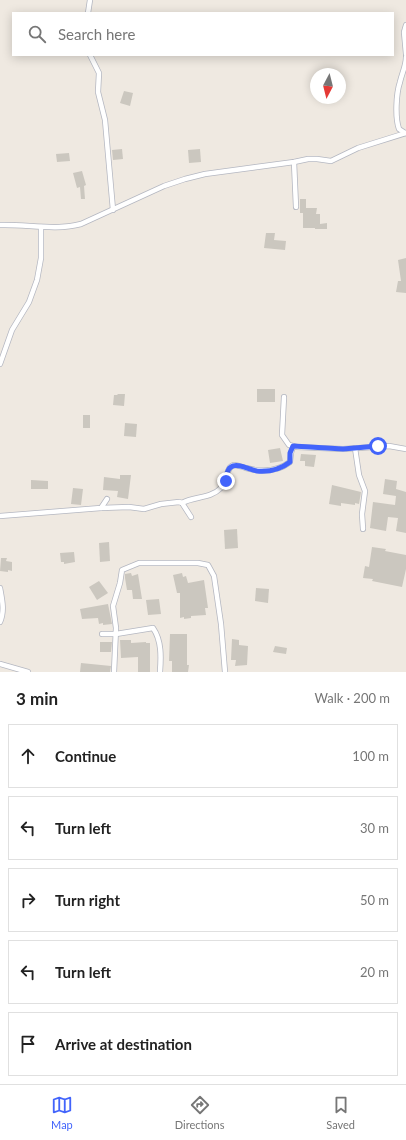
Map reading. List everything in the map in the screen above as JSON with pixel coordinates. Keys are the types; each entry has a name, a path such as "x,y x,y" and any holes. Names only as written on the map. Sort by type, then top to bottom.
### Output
{"street":[{"path":"88,12 90,0"},
{"path":"406,25 404,32 406,65 398,89 397,119 399,129 406,133"},
{"path":"90,56 98,73 98,92 105,120 112,210"},
{"path":"0,225 60,228 70,227 81,224 164,186 205,174 308,159 331,161 358,148 406,133"},
{"path":"294,162 296,207"},
{"path":"0,364 12,330 29,302 37,280 41,258 41,226"},
{"path":"284,397 282,435 289,445 355,448 389,446 406,449"},
{"path":"0,516 101,508 128,507 144,509 168,502 182,504 193,499 212,495 222,487 226,481 228,470 231,466 236,465 259,471 280,468 290,462 290,453 293,446"},
{"path":"355,448 359,474 365,491 362,514 363,529"},
{"path":"101,508 107,499"},
{"path":"182,504 191,517"},
{"path":"114,672 116,634 113,606 120,583 122,570 139,563 198,563 208,566 214,576 224,672"},
{"path":"0,588 3,603 0,622"},
{"path":"102,634 116,634 153,628 158,635 161,658 160,672"},
{"path":"0,664 18,671 28,672"}],"building":[{"path":"124,91 133,93 130,106 120,103"},
{"path":"122,149 123,159 113,160 112,150"},
{"path":"200,149 201,162 189,163 188,150"},
{"path":"69,153 70,161 57,162 56,154"},
{"path":"82,171 86,185 84,186 85,199 81,199 80,187 77,188 73,173"},
{"path":"300,199 306,199 306,208 317,208 316,214 320,214 320,224 327,223 327,229 303,228 303,213 300,213"},
{"path":"266,233 275,233 274,240 286,241 285,250 264,248"},
{"path":"406,258 406,293 396,292 398,281 401,281 398,260"},
{"path":"257,389 275,389 275,402 257,402"},
{"path":"125,394 124,406 113,405 114,395"},
{"path":"83,415 90,415 90,428 83,428"},
{"path":"125,423 137,424 136,437 124,436"},
{"path":"280,448 283,461 270,463 268,450"},
{"path":"301,454 316,455 314,467 305,466 305,461 300,461"},
{"path":"120,475 131,475 128,499 117,497 118,491 103,490 104,477 120,479"},
{"path":"385,479 397,481 396,489 406,492 406,533 396,531 398,518 388,517 386,531 370,528 373,502 395,505 396,496 383,494"},
{"path":"31,480 48,481 48,489 31,489"},
{"path":"332,485 361,492 359,504 355,503 355,505 341,503 341,506 329,504"},
{"path":"73,488 83,489 81,505 71,504"},
{"path":"237,529 238,548 225,549 224,530"},
{"path":"109,542 110,561 100,562 99,543"},
{"path":"372,547 386,549 385,551 406,555 406,569 402,587 372,581 373,579 363,578 365,566 369,567"},
{"path":"74,552 75,562 64,564 64,562 61,562 60,553"},
{"path":"1,558 7,558 6,561 12,562 12,571 0,571"},
{"path":"131,573 132,576 138,574 142,599 133,599 132,590 127,590 125,574"},
{"path":"182,573 183,577 186,576 188,583 204,580 208,608 205,608 206,615 191,616 191,618 184,619 184,617 180,618 180,593 177,593 173,575"},
{"path":"99,581 108,593 97,600 89,587"},
{"path":"256,588 269,589 268,603 255,601"},
{"path":"159,599 161,614 148,615 146,600"},
{"path":"108,604 112,624 99,624 98,618 82,619 80,609"},
{"path":"170,634 187,634 188,672 172,672 172,661 169,661"},
{"path":"232,639 239,640 239,645 248,646 247,665 235,666 236,660 231,660"},
{"path":"120,640 131,640 131,643 150,643 150,672 138,672 138,657 121,658"},
{"path":"100,642 112,642 111,652 100,652"},
{"path":"275,646 287,648 286,654 273,652"},
{"path":"81,663 111,666 110,672 80,672"}],"route":[{"path":"226,481 228,470 231,466 236,465 259,471 274,470 286,465 290,462 290,453 293,446 343,449 378,446"}]}
